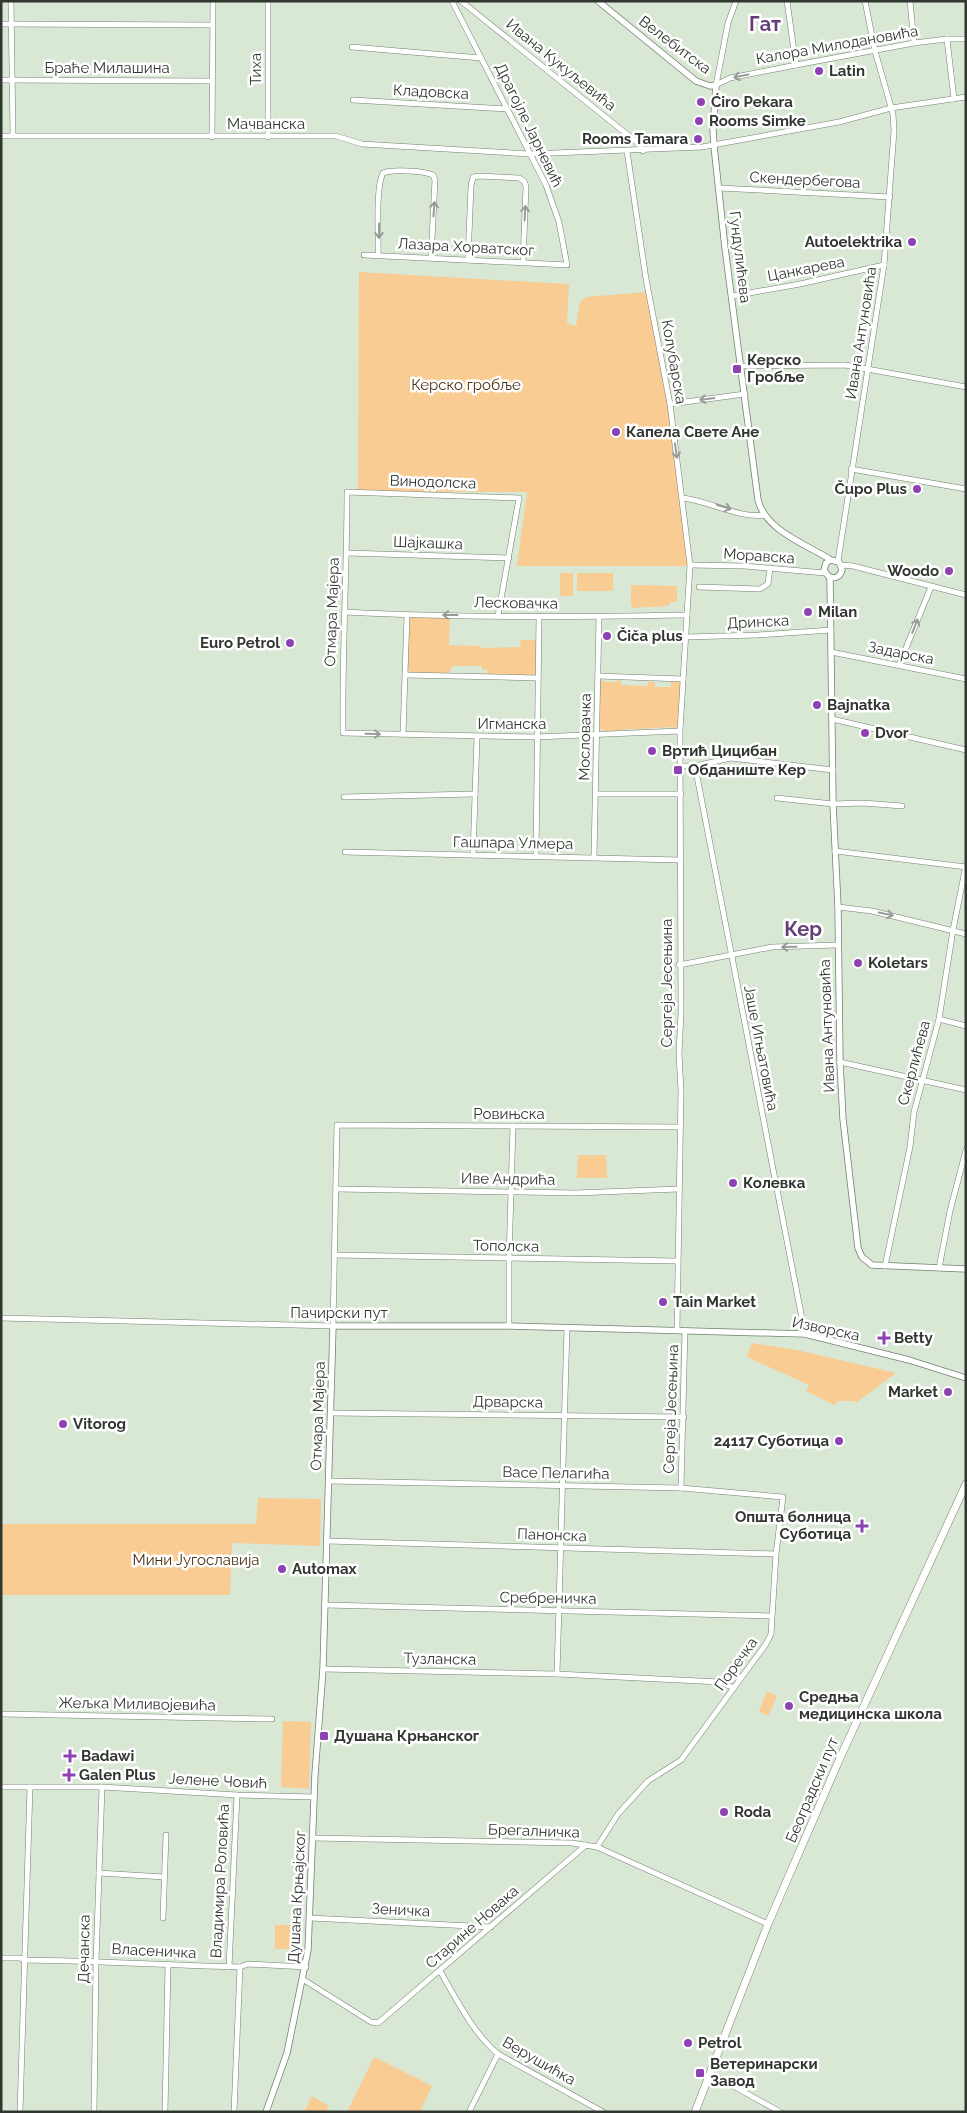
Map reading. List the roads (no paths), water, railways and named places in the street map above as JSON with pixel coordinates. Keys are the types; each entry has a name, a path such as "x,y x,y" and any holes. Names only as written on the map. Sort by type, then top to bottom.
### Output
{"main road":[{"name":"Београдски пут","path":"695,2112 768,1924 840,1758 966,1484"}],"street":[{"path":"11,1 13,136"},
{"path":"212,137 213,1"},
{"name":"Тиха","path":"268,1 268,137"},
{"name":"Драгојле Јарневић","path":"452,1 546,185 559,222 566,265"},
{"name":"Ивана Кукуљевића","path":"461,1 632,138 643,151"},
{"name":"Велебитска","path":"598,1 696,81 710,86 716,85"},
{"name":"Гундулићева","path":"736,1 728,23 716,85 713,129 758,500 765,515"},
{"path":"787,1 796,65"},
{"name":"Ивана Антуновића","path":"840,563 851,469 884,265 894,131 891,108 875,52 865,1"},
{"path":"910,1 914,43"},
{"path":"458,12 461,7 467,6"},
{"path":"1,24 213,25"},
{"name":"Калора Милодановића","path":"716,85 730,78 796,65 875,52 914,43 966,38"},
{"path":"947,39 954,99"},
{"path":"352,47 481,58"},
{"name":"Браће Милашина","path":"1,80 212,81"},
{"name":"Мачванска","path":"1,136 336,136 362,144 529,154 627,152 714,146 839,122 891,108 966,97"},
{"name":"Кладовска","path":"353,100 507,109"},
{"name":"Колубарска","path":"627,152 645,270 670,404 683,498 690,565 686,637"},
{"path":"378,255 380,181 383,173 391,171 433,175 435,188 431,258"},
{"path":"468,260 471,186 473,178 479,176 519,178 524,180 526,186 522,262"},
{"name":"Скендербегова","path":"719,188 890,197"},
{"name":"Лазара Хорватског","path":"364,255 566,265"},
{"name":"Цанкарева","path":"732,296 800,284 884,265"},
{"path":"742,366 845,365 966,387"},
{"path":"670,404 745,394"},
{"path":"851,469 966,489"},
{"name":"Винодолска","path":"347,492 519,498 509,558"},
{"name":"Отмара Мајера","path":"343,733 342,673 347,553 347,492"},
{"path":"683,498 706,502 750,515 765,515 776,526 819,552 829,561 966,595"},
{"name":"Шајкашка","path":"347,553 509,558"},
{"path":"498,616 509,558"},
{"path":"829,561 824,569 831,576 841,572 840,563"},
{"name":"Моравска","path":"690,565 770,568 831,576"},
{"path":"699,587 760,589 768,584 770,568"},
{"name":"Ивана Антуновића","path":"831,576 833,804 838,907 840,1062 843,1119 858,1248 862,1257 869,1264 966,1269"},
{"path":"899,665 931,586"},
{"name":"Лесковачка","path":"345,612 498,616 687,615"},
{"path":"404,734 407,615"},
{"path":"536,856 539,616"},
{"name":"Мословачка","path":"594,857 599,616"},
{"name":"Дринска","path":"686,637 758,636 831,630"},
{"name":"Сергеја Јесењина","path":"677,1330 681,1013 680,731 686,637"},
{"name":"Задарска","path":"831,652 966,679"},
{"path":"406,676 538,678"},
{"path":"598,676 684,679"},
{"path":"832,718 966,750"},
{"name":"Игманска","path":"343,733 536,737 680,731"},
{"path":"473,855 477,737"},
{"path":"680,766 695,766 739,758 833,770"},
{"name":"Јаше Игњатовића","path":"695,766 805,1334"},
{"path":"344,797 476,794"},
{"path":"596,794 681,794"},
{"path":"777,798 833,804 863,803 902,806"},
{"path":"835,851 966,867"},
{"name":"Гашпара Улмера","path":"345,852 680,860"},
{"name":"Скерлићева","path":"885,1266 910,1147 914,1112 939,1019 952,930 966,867"},
{"path":"838,907 872,911 966,934"},
{"path":"680,965 772,947 837,945"},
{"path":"939,1019 966,1026"},
{"path":"840,1062 966,1090"},
{"name":"Отмара Мајера","path":"321,1707 332,1413 337,1125"},
{"name":"Ровињска","path":"337,1125 680,1127"},
{"path":"509,1326 513,1126"},
{"path":"939,1268 950,1211 966,1150"},
{"name":"Иве Андрића","path":"336,1189 575,1193 679,1189"},
{"name":"Тополска","path":"335,1255 677,1261"},
{"name":"Пачирски пут","path":"1,1318 333,1326 509,1326 677,1330"},
{"path":"557,1674 567,1328"},
{"name":"Изворска","path":"677,1330 805,1334 909,1360 966,1378"},
{"name":"Сергеја Јесењина","path":"681,1488 686,1330"},
{"name":"Дрварска","path":"332,1413 684,1417"},
{"name":"Васе Пелагића","path":"329,1481 681,1488 783,1497"},
{"name":"Поречка","path":"597,1847 608,1827 648,1781 681,1760 769,1638 783,1497"},
{"name":"Панонска","path":"327,1541 776,1554"},
{"name":"Сребреничка","path":"325,1605 771,1616"},
{"name":"Тузланска","path":"323,1669 557,1674 720,1682 734,1688"},
{"name":"Душана Крњајског","path":"266,2112 287,2053 306,1967 310,1918 314,1797 321,1707"},
{"name":"Жељка Миливојевића","path":"1,1714 272,1719"},
{"name":"Јелене Човић","path":"1,1787 102,1787 237,1795 314,1797"},
{"path":"20,2112 30,1787"},
{"name":"Дечанска","path":"94,2112 96,1961 102,1787"},
{"name":"Владимира Роловића","path":"229,1967 237,1795"},
{"path":"163,1918 166,1835"},
{"name":"Брегалничка","path":"313,1838 586,1845 597,1847 768,1924"},
{"name":"Старине Новака","path":"304,1980 371,2022 379,2022 440,1972 586,1845"},
{"path":"99,1873 164,1877"},
{"name":"Зеничка","path":"310,1918 491,1927"},
{"name":"Власеничка","path":"1,1958 229,1967 240,1967 248,1964 306,1967"},
{"path":"165,2112 168,1965"},
{"name":"Владимира Роловића","path":"234,2112 240,1967"},
{"name":"Верушићка","path":"440,1972 479,2034 498,2054 602,2112"},
{"path":"468,2112 498,2054"},
{"path":"710,2072 780,2112"}],"place":[{"name":"Latin","path":"819,71"},
{"name":"Ćiro Pekara","path":"701,102"},
{"name":"Rooms Simke","path":"699,121"},
{"name":"Rooms Tamara","path":"698,139"},
{"name":"Autoelektrika","path":"912,242"},
{"name":"Керско Гробље","path":"737,369"},
{"name":"Капела Свете Ане","path":"616,432"},
{"name":"Čupo Plus","path":"917,489"},
{"name":"Woodo","path":"949,571"},
{"name":"Milan","path":"808,612"},
{"name":"Čiča plus","path":"607,636"},
{"name":"Euro Petrol","path":"290,643"},
{"name":"Bajnatka","path":"817,705"},
{"name":"Dvor","path":"865,733"},
{"name":"Вртић Цицибан","path":"652,751"},
{"name":"Обданиште Кер","path":"678,770"},
{"name":"Koletars","path":"858,963"},
{"name":"Колевка","path":"733,1183"},
{"name":"Tain Market","path":"663,1302"},
{"name":"Betty","path":"884,1338"},
{"name":"Market","path":"948,1392"},
{"name":"Vitorog","path":"63,1424"},
{"name":"24117 Суботица","path":"839,1441"},
{"name":"Општа болница Суботица","path":"862,1526"},
{"name":"Automax","path":"282,1569"},
{"name":"Средња медицинска школа","path":"789,1706"},
{"name":"Душана Крњанског","path":"324,1736"},
{"name":"Badawi","path":"70,1756"},
{"name":"Galen Plus","path":"69,1775"},
{"name":"Roda","path":"724,1812"},
{"name":"Petrol","path":"688,2043"},
{"name":"Ветеринарски Завод","path":"700,2073"}],"district":[{"name":"Гат","path":"765,24"},
{"name":"Кер","path":"803,929"}],"park label":[{"name":"Керско гробље","path":"466,385"},
{"name":"Мини Југославија","path":"196,1560"}]}
